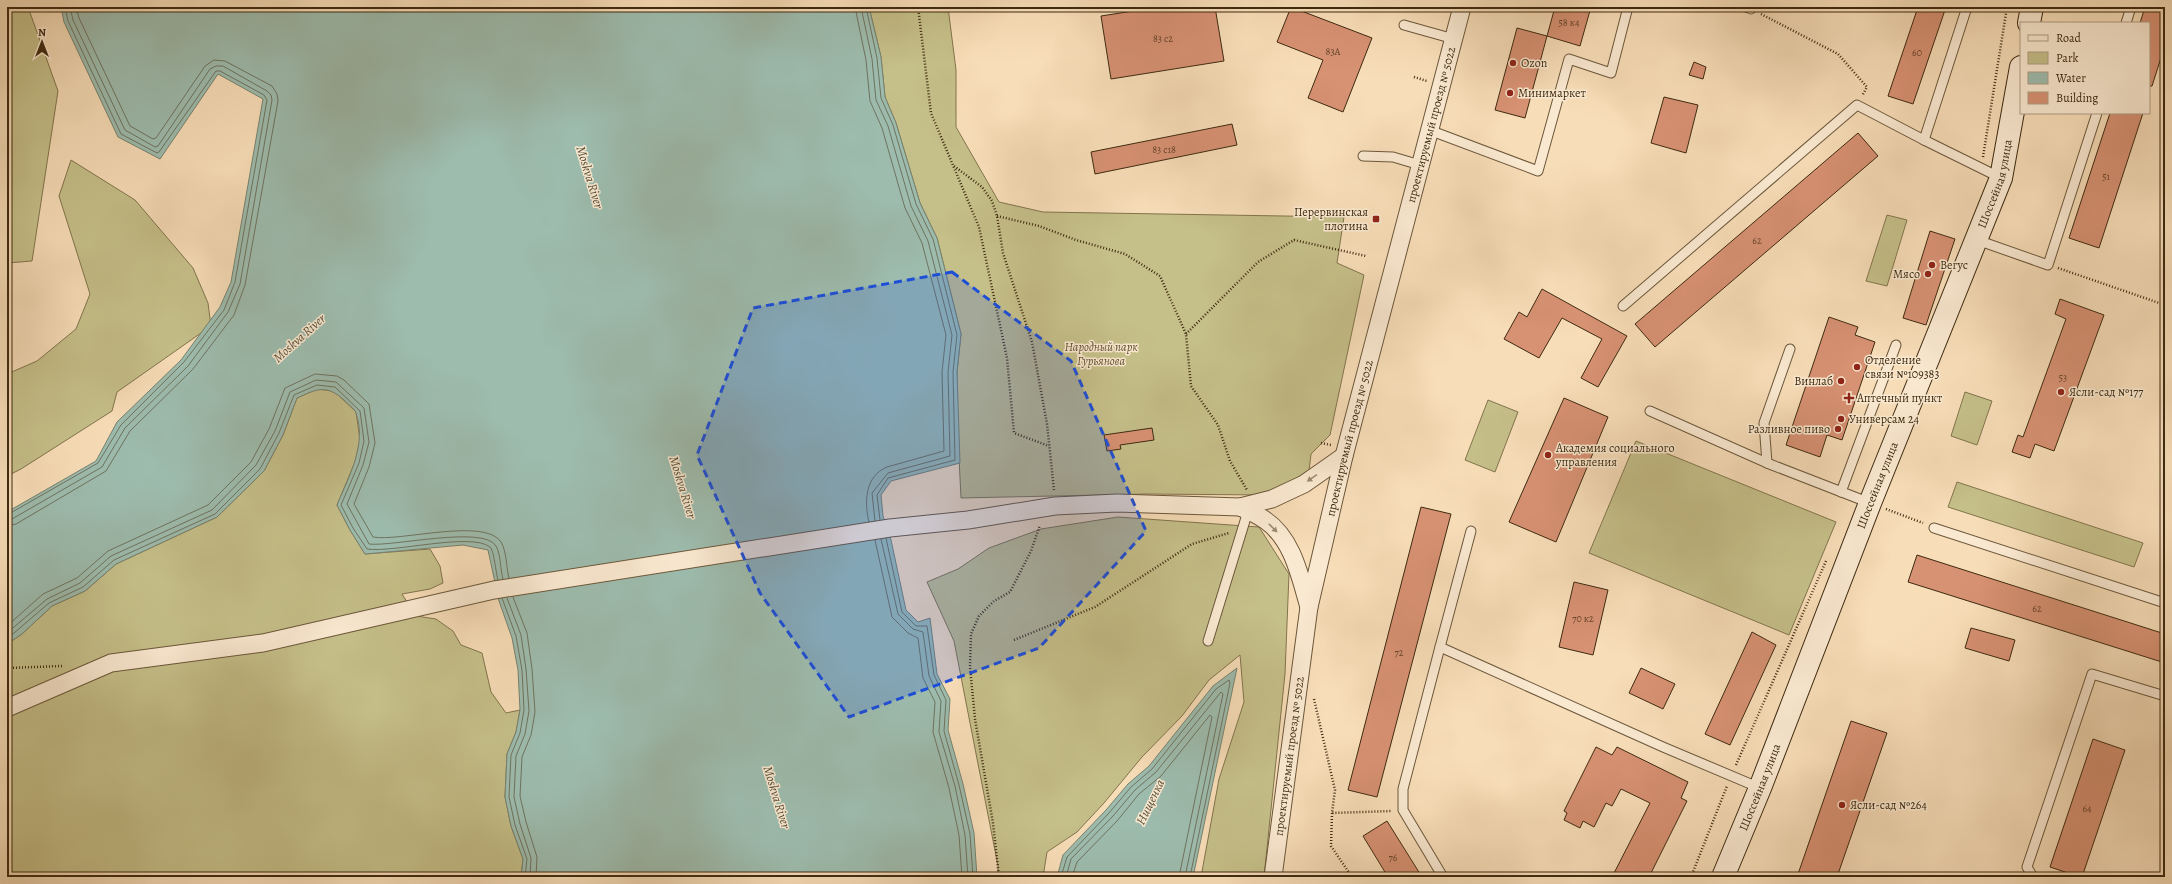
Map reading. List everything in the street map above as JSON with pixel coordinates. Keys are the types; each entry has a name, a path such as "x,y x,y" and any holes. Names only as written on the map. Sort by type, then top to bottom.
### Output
{"main road":[{"path":"2029,22 2032,7"},
{"name":"Шоссейная улица","path":"1723,877 1760,788 1870,503 2001,178 2020,73"}],"street":[{"name":"проектируемый проезд № 5022","path":"1273,877 1309,608 1344,456 1462,7"},
{"path":"7,708 111,663 263,643 494,590 890,528 968,520 1050,507 1117,503 1246,504 1272,499 1304,484 1344,456"},
{"path":"1246,504 1282,536 1293,558 1309,608"}],"lane":[{"path":"1429,130 1538,171 1569,59 1611,72 1628,7"},
{"path":"1924,140 1967,7"},
{"path":"2126,22 2131,7"},
{"path":"1404,25 1454,39"},
{"path":"1623,306 1857,105 2001,178"},
{"path":"1977,240 2048,265 2097,114"},
{"path":"1363,156 1393,158 1420,165"},
{"path":"1841,492 1896,345"},
{"path":"1767,463 1764,423 1790,348"},
{"path":"1650,411 1767,463 1870,503"},
{"path":"1208,641 1243,530 1246,504"},
{"path":"1934,528 2165,603"},
{"path":"1443,877 1403,810 1403,789 1471,531"},
{"path":"1440,647 1663,747 1760,788"},
{"path":"2033,877 2027,867 2092,674 2165,696"}],"path":[{"path":"918,7 931,113 979,227 1007,358 1014,433 1049,446"},
{"path":"1981,168 2007,7"},
{"path":"1749,8 1838,54 1867,87"},
{"path":"953,164 982,186 992,201 997,216 1003,253 1032,342 1049,446 1050,507 1021,575 1010,592 994,601 979,616 971,634 970,667 975,719 993,823 999,877"},
{"path":"997,216 1039,226 1076,240 1125,254 1160,276 1186,334 1191,386 1218,425 1246,504"},
{"path":"1186,334 1258,262 1294,240 1366,256"},
{"path":"2048,265 2165,305"},
{"path":"1870,503 1934,528"},
{"path":"1014,640 1095,607 1192,544 1243,530"},
{"path":"1691,877 1731,776 1829,554"},
{"path":"7,668 66,666"},
{"path":"1314,696 1335,790 1332,813 1331,846 1352,877"},
{"path":"1332,813 1403,810"}],"highlighted area":[{"path":"952,272 1071,361 1146,531 1039,648 849,717 760,593 697,455 753,308"}],"green space":[{"path":"7,7 28,7 58,91 32,261 7,263"},
{"name":"Народный парк Гурьянова","path":"869,7 948,7 956,70 956,127 999,202 1043,212 1344,217 1337,263 1364,275 1330,435 1311,454 1309,471 1266,495 1146,494 961,498 957,417 957,372 961,334 937,238 920,203 896,123 885,97 881,57"},
{"path":"71,160 135,200 193,268 208,303 211,326 117,392 112,411 21,469 7,476 7,374 37,361 76,329 90,294 59,196"},
{"path":"1887,215 1907,220 1887,286 1866,281"},
{"path":"317,389 334,391 356,412 360,440 355,462 337,505 365,554 430,549 440,566 443,583 430,589 402,594 416,616 436,619 453,631 461,645 482,653 491,692 506,713 520,710 516,732 507,754 505,797 511,826 523,859 521,877 7,877 7,644 22,634 52,606 85,591 116,564 217,517 264,471 283,435 297,398"},
{"path":"1965,392 1992,401 1977,445 1951,436"},
{"path":"1488,400 1518,412 1495,472 1465,460"},
{"path":"1636,441 1836,522 1789,635 1589,553"},
{"path":"1957,482 2143,543 2134,567 1948,507"},
{"path":"1118,517 1259,527 1289,574 1285,674 1264,877 1201,877 1219,779 1244,702 1240,655 1209,680 1182,716 1142,757 1104,803 1077,832 1047,852 1043,877 998,877 998,866 954,641 927,582 958,569 989,548 1041,529"}],"water":[{"name":"Moskva River","path":"61,7 869,7 881,57 885,97 896,123 920,203 937,238 961,334 957,372 960,463 891,481 881,495 883,516 891,540 906,610 918,622 930,618 937,674 950,699 948,730 963,784 974,833 977,877 521,877 523,859 511,826 505,797 507,754 516,732 520,710 518,670 512,638 499,601 488,550 463,545 365,554 337,505 355,460 358,449 359,425 353,408 338,395 326,390 316,390 297,398 283,435 264,471 217,517 116,564 85,591 52,606 22,634 7,644 7,512 96,461 117,422 181,360 220,307 231,282 263,99 218,74 160,159 118,137 64,22"},
{"name":"Нищенка","path":"1237,668 1193,877 1057,877 1063,855 1106,810 1128,784 1149,766 1213,686"}],"building":[{"path":"1159,7 1215,7 1224,61 1111,79 1101,16"},
{"path":"1291,7 1372,38 1343,112 1308,98 1323,60 1277,42"},
{"path":"1555,7 1591,7 1580,46 1547,36"},
{"path":"1918,7 1946,7 1913,104 1888,96"},
{"path":"2145,7 2165,7 2165,45 2152,86 2150,86 2150,22 2140,22"},
{"path":"1517,28 1547,36 1525,118 1495,110"},
{"path":"1694,62 1706,67 1703,79 1689,75"},
{"path":"1664,97 1698,105 1686,153 1651,143"},
{"path":"2110,114 2143,114 2099,248 2069,238"},
{"path":"1232,124 1237,145 1095,174 1091,152"},
{"path":"1858,133 1878,156 1655,347 1635,324"},
{"path":"1930,231 1955,239 1926,325 1903,318"},
{"path":"1542,289 1627,336 1598,387 1581,378 1602,339 1562,318 1539,358 1504,339 1519,312 1527,317"},
{"path":"2060,299 2104,315 2054,451 2035,444 2030,458 2012,452 2018,435 2023,437 2066,319 2055,314"},
{"path":"1829,317 1858,327 1855,335 1875,342 1842,440 1827,435 1820,457 1786,445"},
{"path":"1564,398 1608,417 1556,542 1509,522"},
{"path":"1152,428 1154,440 1120,445 1121,449 1107,451 1104,435"},
{"path":"1421,507 1451,514 1377,797 1348,790"},
{"path":"1917,555 2165,634 2165,663 1908,582"},
{"path":"1574,582 1608,590 1593,655 1559,647"},
{"path":"1971,628 2015,640 2009,661 1965,648"},
{"path":"1752,632 1776,645 1730,745 1705,734"},
{"path":"1641,668 1675,684 1663,709 1629,693"},
{"name":"Ясли-сад №264","path":"1851,721 1887,733 1837,877 1797,877"},
{"path":"2093,739 2125,750 2082,877 2080,877 2050,867"},
{"path":"1596,747 1612,755 1617,747 1688,782 1681,798 1687,801 1649,877 1612,877 1650,803 1621,789 1612,806 1606,803 1594,827 1583,821 1580,828 1564,820 1567,813 1564,811"},
{"path":"1387,821 1422,877 1388,877 1363,836"}],"place":[{"name":"Ozon","path":"1513,63"},
{"name":"Минимаркет","path":"1510,93"},
{"name":"Перервинская плотина","path":"1376,219"},
{"name":"Вегус","path":"1932,265"},
{"name":"Мясо","path":"1928,274"},
{"name":"Отделение связи №109383","path":"1857,367"},
{"name":"Винлаб","path":"1841,381"},
{"name":"Ясли-сад №177","path":"2061,392"},
{"name":"Аптечный пункт","path":"1849,398"},
{"name":"Универсам 24","path":"1841,419"},
{"name":"Разливное пиво","path":"1838,429"},
{"name":"Академия социального управления","path":"1548,455"},
{"name":"Ясли-сад №264","path":"1842,805"}]}
